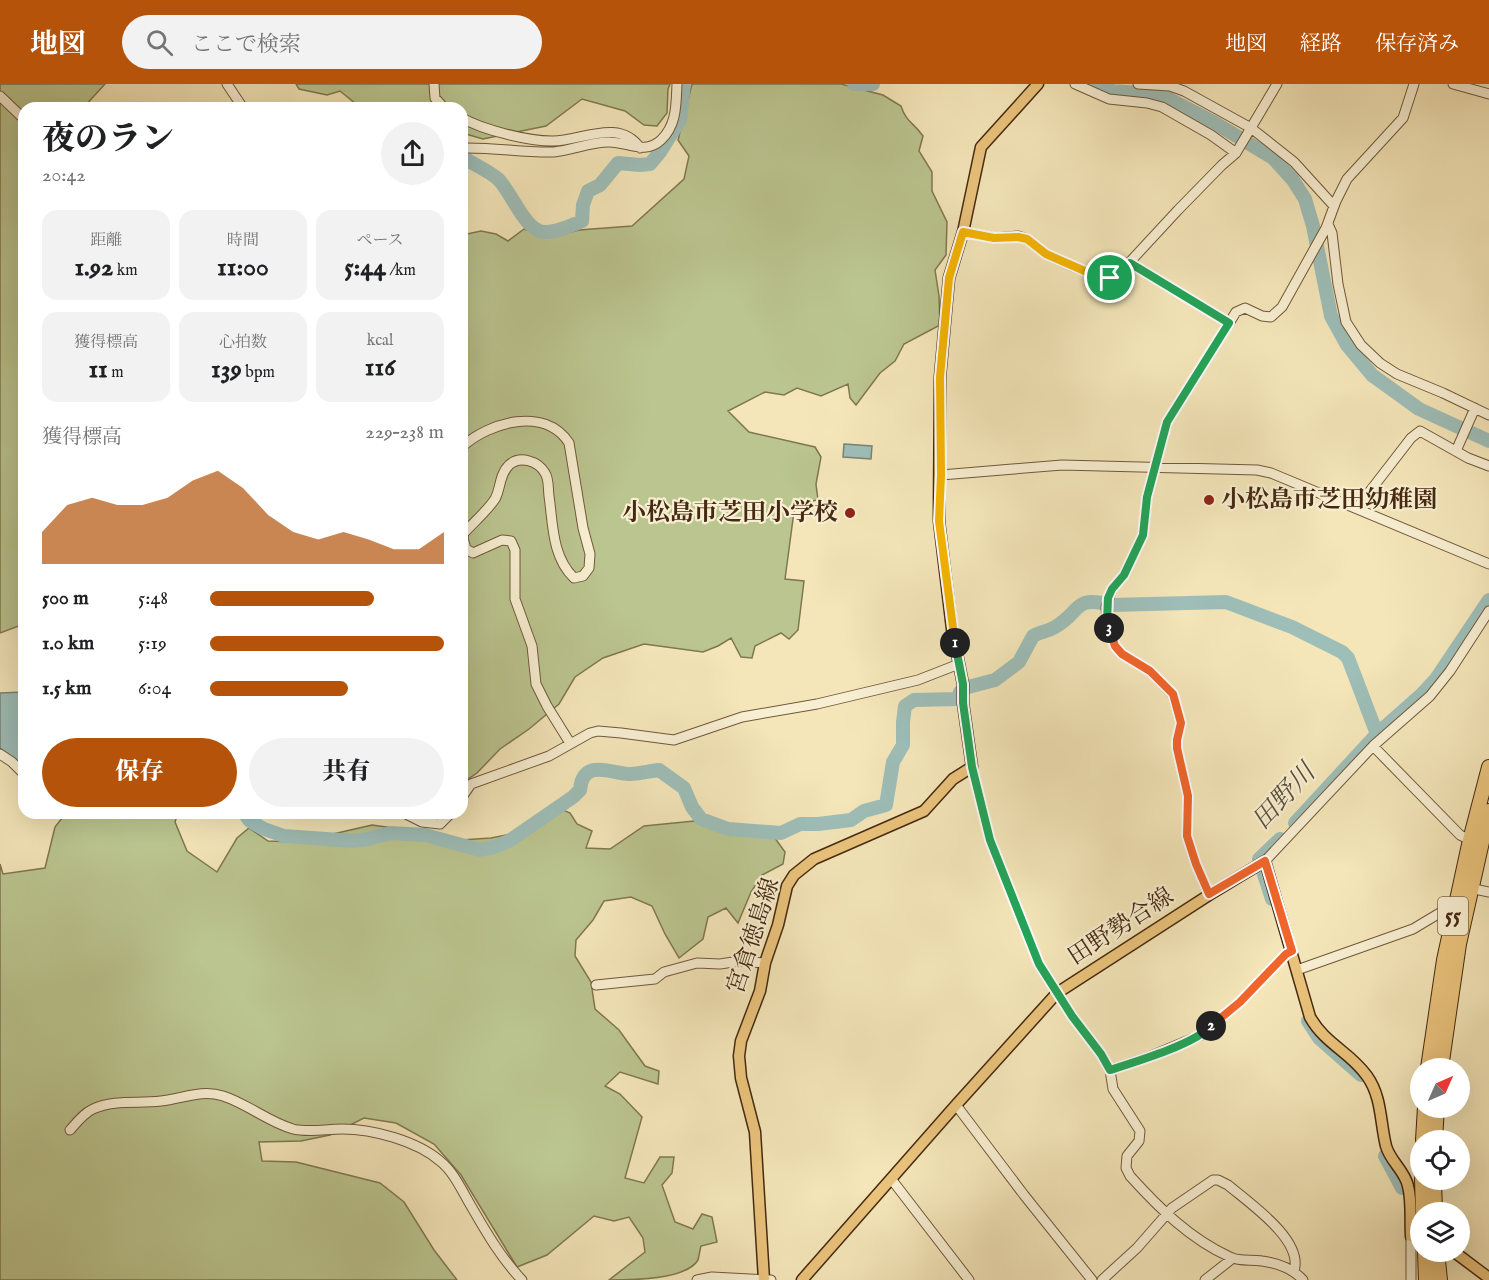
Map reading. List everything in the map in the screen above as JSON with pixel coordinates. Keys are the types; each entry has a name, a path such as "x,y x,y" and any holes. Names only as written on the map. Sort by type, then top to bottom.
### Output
{"highway":[{"name":"55","path":"1429,1058 1444,960 1470,840 1489,767"},
{"name":"55","path":"1442,1058 1459,944 1489,810"},
{"path":"1425,1262 1426,1280"},
{"path":"1438,1262 1440,1280"}],"main road":[{"path":"972,767 959,664 944,573 939,521 940,377 949,278 963,232 981,147 1038,84"},
{"name":"宮倉徳島線","path":"766,1280 755,1132 741,1078 739,1056 741,1041 759,991 787,886 794,875 814,859 924,811 953,779 972,767"},
{"path":"1265,861 1310,1017 1318,1031 1362,1069 1369,1079 1376,1095 1386,1146 1391,1159 1408,1185 1411,1202"},
{"name":"田野勢合線","path":"806,1278 1057,993 1209,894 1265,861"},
{"path":"1469,1262 1488,1275"}],"street":[{"path":"227,84 239,102"},
{"path":"434,84 435,98 439,102"},
{"path":"468,147 551,152 609,142 640,148 650,147 661,141 675,118 677,84"},
{"path":"1076,84 1109,99 1161,106 1238,150"},
{"path":"1138,84 1170,86 1184,91 1249,131 1294,162 1334,206"},
{"path":"963,232 994,238 1027,239 1046,254 1063,262 1087,272 1115,278 1238,150 1277,84"},
{"path":"1209,894 1187,836 1188,796 1177,748 1181,723 1173,694 1150,671 1122,654 1115,646 1107,621 1107,604 1112,589 1128,567 1143,535 1147,497 1170,414 1240,309 1245,308 1262,316 1271,316 1282,307 1327,226 1347,179 1403,118 1414,84"},
{"path":"1453,84 1489,94"},
{"path":"0,96 18,113"},
{"path":"468,120 501,132 554,141 591,133 626,135 635,140 640,148"},
{"path":"1327,226 1332,233 1338,284 1346,322 1361,345 1380,363 1397,374 1443,393 1473,411 1489,415"},
{"path":"1130,263 1229,323"},
{"path":"1457,448 1473,411"},
{"path":"468,442 478,434 499,425 517,421 546,424 564,435 569,443 578,501 590,554 589,568 583,576 574,578 564,568 553,528 548,482 545,473 534,462 525,460 511,463 502,475 497,495 492,503 468,529"},
{"path":"1359,509 1360,504 1420,431 1489,466"},
{"path":"941,475 1062,465 1257,470 1271,473 1489,564"},
{"path":"468,550 473,553 502,540 511,541 515,550 515,599 532,646 537,684 547,706 570,744"},
{"path":"1265,861 1373,746 1431,696 1489,611"},
{"path":"468,788 471,784 549,756 590,733 598,731 674,740 742,717 817,704 918,680 959,664"},
{"path":"1373,746 1460,835 1470,840"},
{"path":"0,754 18,768"},
{"path":"972,767 990,840 1039,964 1110,1070 1113,1089 1140,1131 1139,1141 1127,1156 1126,1168 1130,1176 1179,1225 1233,1258 1243,1261 1267,1262 1294,1271 1303,1280"},
{"path":"416,819 440,824 445,819"},
{"path":"1470,888 1489,892"},
{"path":"1297,970 1413,929 1443,911 1454,913"},
{"path":"1110,1070 1201,1035 1240,1002 1290,952"},
{"path":"596,985 655,979 664,972 697,963 720,964 740,961 765,963"},
{"path":"70,1130 86,1113 95,1108 124,1102 161,1101 197,1093 220,1095 249,1106 293,1129 372,1131 394,1137 441,1161 457,1181 507,1265 522,1280"},
{"path":"956,1105 1024,1196 1092,1280"},
{"path":"892,1180 969,1280"},
{"path":"1102,1280 1137,1248 1166,1214 1205,1184 1218,1180 1228,1185 1285,1236 1295,1257 1294,1271"},
{"path":"1205,1280 1233,1258"},
{"path":"1411,1280 1413,1262"},
{"path":"698,1280 712,1277 766,1280"}],"green space":[{"path":"0,84 105,84 88,102 18,102 18,626 0,633"},
{"path":"296,84 670,84 667,113 657,126 644,125 625,111 582,99 546,126 483,139 468,135 468,102 354,102 340,91 327,95 299,89"},
{"path":"692,84 841,84 883,95 901,106 908,119 923,136 919,151 932,172 932,191 947,222 946,255 935,270 940,325 904,344 895,361 880,373 856,405 850,398 848,384 821,396 797,388 784,395 765,392 728,411 749,432 815,447 821,457 816,484 818,500 795,504 785,579 804,581 798,630 789,639 781,633 755,646 752,658 741,657 731,638 703,652 644,644 603,658 575,677 559,704 500,749 468,779 468,234 481,231 496,234 508,241 524,229 548,238 579,230 632,226 684,179 689,156 678,140"},
{"path":"552,805 570,813 577,824 592,831 586,848 610,849 644,826 694,821 728,832 772,834 785,852 783,864 762,875 751,892 738,923 726,908 708,917 703,939 679,958 652,906 631,897 604,901 593,920 576,940 575,956 591,982 595,1009 619,1030 645,1066 659,1071 658,1084 620,1072 605,1086 620,1094 642,1117 625,1178 644,1183 660,1157 674,1157 672,1173 662,1185 675,1222 693,1229 702,1214 712,1217 717,1242 701,1246 698,1260 692,1267 657,1278 609,1280 645,1252 643,1238 629,1217 614,1221 594,1216 547,1255 517,1267 461,1175 434,1144 396,1123 364,1118 330,1135 301,1141 259,1142 262,1161 296,1162 380,1183 404,1202 434,1250 457,1280 0,1280 0,864 3,874 45,868 55,827 61,819 176,819 175,822 187,851 217,872 237,838 249,828 268,841 298,842 372,825 408,830 429,842 491,838 517,833"}],"water":[{"path":"844,444 872,446 871,459 843,457"},
{"path":"18,692 18,763 0,748 0,693"}],"waterway":[{"path":"468,160 498,179 525,219 538,231 555,231 564,228 582,221 583,205 588,191 600,185 618,163 650,164 680,120 684,84"},
{"path":"854,84 873,84"},
{"path":"1096,84 1112,91 1154,94 1169,99 1215,123 1273,158 1293,180 1305,199 1313,226 1331,316 1347,345 1372,375 1419,409 1489,441"},
{"name":"田野川","path":"1295,823 1377,734 1436,679 1489,600"},
{"path":"968,687 995,680 1019,662 1033,636 1050,630 1079,607 1090,602 1112,605 1226,602 1292,627 1342,652 1348,658 1377,734"},
{"path":"248,819 264,829 284,836 354,841 391,833 425,835 480,850 509,841 573,797 580,790 586,774 592,771 606,770 637,774 659,770 684,788 692,807 701,819 728,829 781,833 800,824 851,820 864,811 886,805 893,762 903,745 905,706 914,700 958,699 960,692"},
{"name":"田野川","path":"1272,899 1259,859 1280,839"},
{"name":"田野川","path":"1308,1021 1319,1038 1361,1075"},
{"name":"田野川","path":"1385,1156 1402,1188"}],"place":[{"name":"小松島市芝田幼稚園","path":"1209,500"},
{"name":"小松島市芝田小学校","path":"850,513"}],"route":[{"path":"963,232 994,238 1027,239 1046,254 1071,266 1110,278 1115,278 1130,263 1229,323 1170,414 1147,497 1143,535 1124,575 1112,589 1108,598 1107,621 1115,646 1122,654 1150,671 1173,694 1181,723 1177,748 1188,796 1187,836 1209,894 1265,861 1292,951 1286,954 1240,1002 1212,1023 1201,1035 1110,1070 1039,964 990,840 972,767 963,703 963,684 952,629 939,521 940,377 949,278 963,232"}]}
